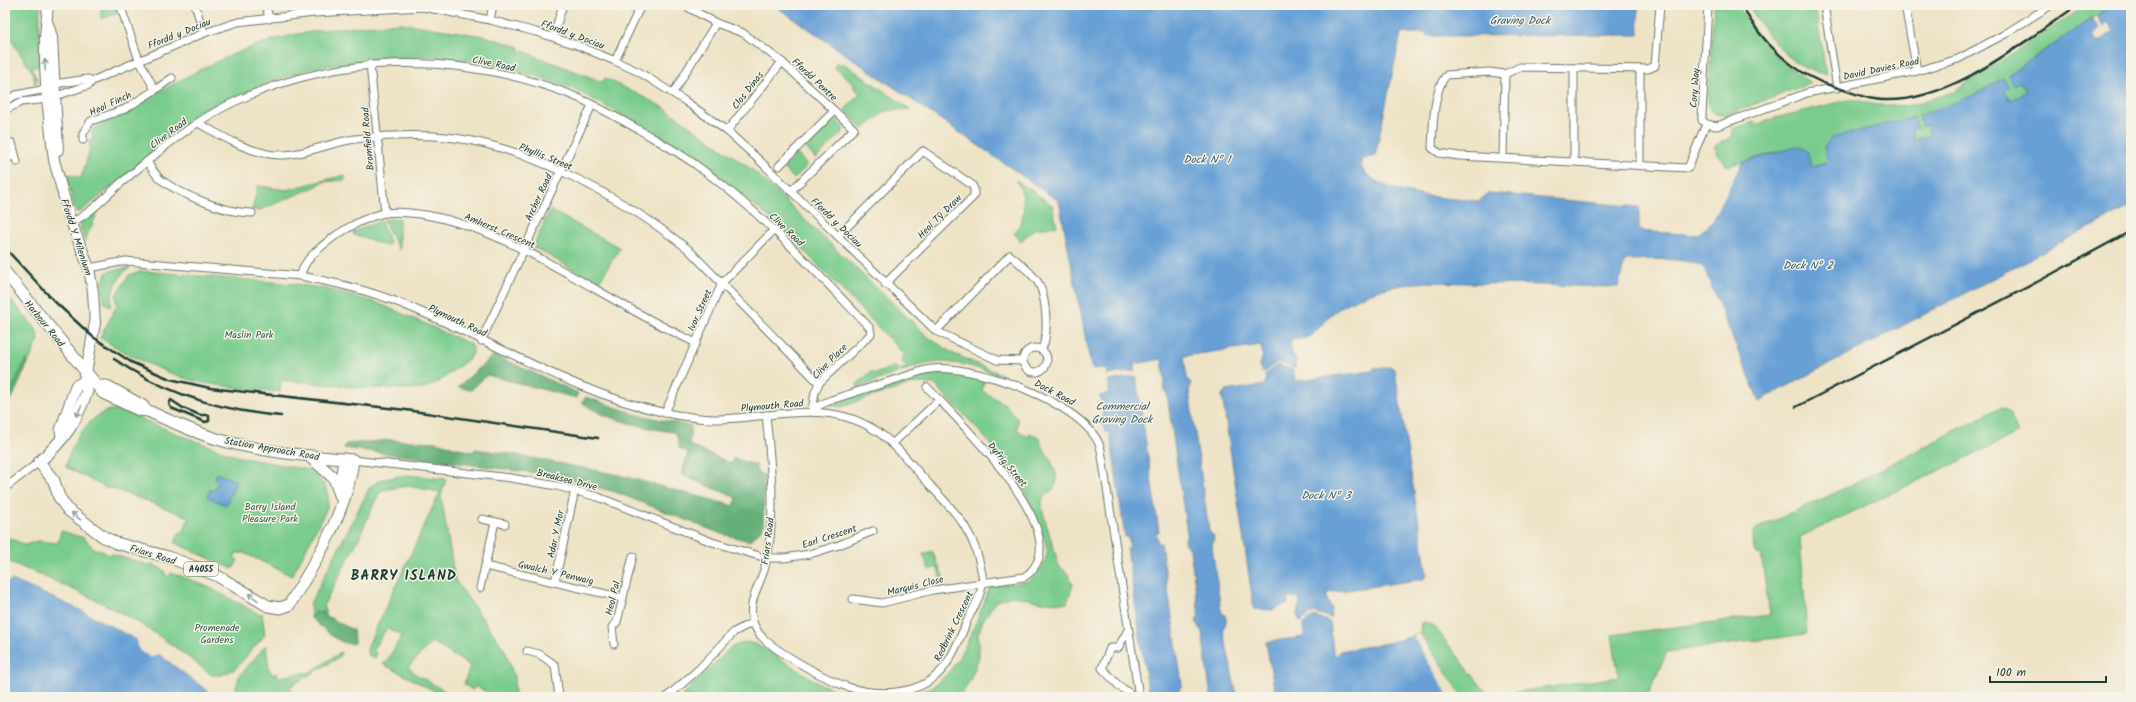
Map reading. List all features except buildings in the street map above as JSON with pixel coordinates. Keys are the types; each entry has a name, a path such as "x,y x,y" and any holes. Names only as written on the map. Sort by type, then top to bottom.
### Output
{"main road":[{"name":"Harbour Road","path":"6,273 85,377"},
{"name":"Station Approach Road","path":"85,377 99,386 107,386 121,392 141,404 148,411 215,438 309,456 349,460"},
{"path":"38,462 73,425 87,391 85,377"},
{"path":"309,456 329,473 341,496"},
{"name":"Friars Road","path":"38,462 54,481 59,497 68,510 107,539 199,568 216,575 268,606 280,608 289,605 307,578 337,518 341,496 347,492 349,460"}],"street":[{"name":"Ffordd Y Mileniwm","path":"48,5 48,24 45,37 54,160 59,172 71,223 89,268 93,292 95,323 85,377"},
{"path":"120,5 139,60 155,90"},
{"path":"195,5 204,33"},
{"path":"266,5 269,19"},
{"path":"490,20 493,5"},
{"path":"553,37 563,5"},
{"path":"615,61 640,7 627,5"},
{"name":"Ffordd Pentre","path":"684,5 716,23 743,33 782,62 854,129 791,191"},
{"path":"1660,5 1655,66 1648,69 1516,68 1505,74 1489,72 1447,75 1442,80 1434,120 1432,148 1439,153 1452,155 1574,160 1688,168 1706,124"},
{"name":"Cory Way","path":"1706,124 1702,120 1702,115 1708,5"},
{"path":"1824,5 1837,88"},
{"path":"1905,5 1917,71"},
{"name":"David Davies Road","path":"1706,124 1717,126 1808,93 1917,71 1967,55 2005,34 2051,5"},
{"name":"Ffordd y Dociau","path":"50,92 89,85 92,81 139,60 204,33 238,22 269,19 333,8 423,6 490,20 553,37 639,72 673,93 727,131 838,236 885,284 936,331 997,360 1023,361"},
{"path":"673,93 716,23"},
{"name":"Clive Road","path":"71,223 84,215 147,162 198,123 232,103 287,82 325,72 370,64 418,62 466,67 560,90 592,104 669,147 696,165 774,230 872,331"},
{"name":"Clos Dinas","path":"727,131 782,62"},
{"name":"Bromfield Road","path":"370,64 376,137 385,213"},
{"path":"1574,68 1574,160"},
{"path":"1640,69 1640,164"},
{"path":"1503,158 1505,74"},
{"name":"Heol Finch","path":"83,140 83,133 91,121 125,109 172,78"},
{"name":"Ffordd y Dociau","path":"50,92 88,79 92,81"},
{"path":"5,101 16,95 50,92"},
{"path":"5,110 26,100 50,92"},
{"name":"Archer Road","path":"482,342 592,104"},
{"path":"779,166 834,111"},
{"name":"Phyllis Street","path":"198,123 264,154 277,155 355,139 376,137 434,136 505,150 561,171 663,230 688,249 819,383"},
{"path":"5,158 16,159 12,143"},
{"name":"Heol Tŷ Draw","path":"838,236 923,151 972,185 974,189 974,196 885,284"},
{"path":"147,162 160,178 186,194 218,206 252,213"},
{"name":"Amherst Crescent","path":"301,276 301,270 314,254 329,241 360,222 385,213 414,213 449,219 485,232 524,249 662,327 696,342"},
{"name":"Ivor Street","path":"666,413 722,283 774,230"},
{"path":"936,331 1010,255 1033,277 1040,286 1048,329 1046,340 1041,350"},
{"name":"Plymouth Road","path":"89,268 126,261 301,276 344,285 387,298 598,393 666,413 715,419 812,412"},
{"name":"Clive Place","path":"812,412 815,392 819,383 872,331"},
{"path":"1034,348 1041,350 1047,360 1041,371 1029,371 1023,361 1027,351 1034,348"},
{"name":"Dock Road","path":"812,412 820,405 831,400 925,370 938,368 960,370 1016,385 1072,412 1087,425 1100,444 1139,697"},
{"name":"Dyfrig Street","path":"927,387 1017,489 1028,509 1040,543 1039,559 1026,576 983,582"},
{"path":"892,444 939,400"},
{"name":"Redbrink Crescent","path":"753,622 757,630 768,642 830,679 856,689 880,692 898,692 911,689 929,681 945,665 977,599 983,582 976,549 963,523 892,444 875,430 850,418 831,412 812,412"},
{"name":"Friars Road","path":"753,622 751,604 766,558 770,533 772,482 766,415"},
{"name":"Breaksea Drive","path":"349,460 530,480 575,490 619,504 712,542 766,558"},
{"path":"5,488 38,462"},
{"name":"Adar Y Mor","path":"555,582 575,490"},
{"path":"482,519 505,524"},
{"path":"480,588 495,522"},
{"name":"Earl Crescent","path":"766,558 784,558 810,554 839,545 873,531"},
{"name":"Heol Pal","path":"614,644 612,627 618,622 633,556"},
{"name":"Gwalch Y Penwaig","path":"485,566 623,598"},
{"name":"Marquis Close","path":"853,599 882,604 933,590 983,582"},
{"path":"667,697 699,669 734,632 753,622"},
{"path":"1128,630 1118,648 1110,648 1102,668 1119,686 1135,697"},
{"path":"527,651 539,654 555,665 559,697"}],"green space":[{"path":"5,5 40,5 39,66 31,68 38,80 35,84 33,73 5,31"},
{"path":"101,5 114,5 117,14 101,19"},
{"path":"1714,5 1738,5 1753,29 1770,49 1789,67 1811,83 1729,114 1717,115 1711,111 1708,105 1708,100"},
{"path":"1748,5 1815,5 1826,74 1813,71 1790,58 1771,38"},
{"path":"2087,5 2111,5 2008,75 2014,85 2020,82 2026,91 2011,101 2004,90 2003,78 1921,127 1928,125 1931,135 1914,140 1911,130 1917,128 1914,117 1828,162 1811,167 1807,150 1800,146 1727,166 1719,156 1714,146 1733,136 1732,129 1754,122 1756,126 1767,120 1852,99 1876,105 1907,106 1953,92"},
{"path":"400,23 484,36 520,47 519,50 603,82 605,78 663,107 754,171 928,337 954,354 1005,376 965,365 941,362 910,368 858,388 857,384 872,371 875,374 895,366 899,370 908,368 900,360 905,355 780,226 691,153 572,88 536,76 474,61 434,56 386,58 312,68 267,83 221,104 203,115 80,212 75,211 66,174 81,178 90,149 89,141 93,140 92,130 205,67 252,47 307,32"},
{"path":"837,62 842,65 843,63 910,109 885,111 863,129 845,110 860,93 853,87 855,85 850,82 851,81 834,67"},
{"path":"834,118 843,127 843,132 816,159 806,146"},
{"path":"797,154 808,165 794,179 783,168"},
{"path":"345,175 345,180 322,182 317,186 260,210 252,210 258,186 286,190"},
{"path":"1016,180 1052,205 1057,226 1034,229 1021,241 1014,234 1022,218 1024,206 1020,187"},
{"path":"96,208 98,211 85,241 79,223"},
{"path":"550,210 620,248 598,283 533,247"},
{"path":"399,218 399,250 383,220"},
{"path":"380,221 390,243 387,246 354,235 353,232"},
{"path":"130,268 118,279 113,290 111,306 104,303 103,283 106,273 113,270"},
{"name":"Maslin Park","path":"142,271 294,284 327,289 378,303 470,344 473,353 467,360 440,381 423,389 366,388 281,380 280,392 227,387 196,381 153,366 100,338 117,305 116,295 129,275"},
{"path":"5,293 36,329 39,339 13,396 5,406"},
{"path":"494,355 578,393 576,398 487,375 471,390 458,387"},
{"path":"26,360 28,363 13,396 5,406 5,401"},
{"path":"939,371 962,374 984,381 982,391 1005,404 1018,420 1017,429 1027,437 1030,433 1041,440 1040,442 1053,465 1056,478 1056,484 1053,489 1042,500 1043,513 1059,566 1068,574 1073,585 1067,603 1042,602 1013,596 996,601 983,620 978,634 979,657 971,678 961,696 908,697 922,692 939,682 950,670 964,649 990,587 1029,581 1040,569 1047,554 1046,545 1036,515 1026,494 1013,473 983,435 934,384 915,383 840,407 830,405 920,374"},
{"path":"586,397 635,414 691,426 689,445 732,464 733,458 756,465 757,473 764,475 763,528 749,541 719,533 615,492 558,476 344,448 346,444 390,440 436,442 472,452 475,449 511,454 619,475 734,506 737,498 682,475 688,452 680,449 676,433 639,426 614,419 591,409 582,402"},
{"path":"2001,407 2010,414 2018,433 1800,537 1807,634 1667,652 1647,697 1462,697 1420,634 1421,623 1425,622 1433,625 1489,696 1619,677 1612,635 1770,615 1761,554 1756,554 1753,545 1753,538 1756,529 1833,494"},
{"name":"Barry Island Pleasure Park","path":"110,410 125,412 177,434 239,457 309,470 318,477 322,481 327,491 327,508 292,576 242,552 241,554 237,552 234,558 238,560 233,569 175,543 179,533 184,531 189,517 109,487 108,489 66,467 71,449 81,432 94,419"},
{"path":"405,475 446,479 441,496 455,580 505,650 514,677 515,697 491,697 492,696 477,686 472,690 464,684 470,666 432,642 408,667 417,675 455,697 446,697 383,664 387,661 402,635 387,628 373,649 377,655 375,658 368,655 367,650 371,639 440,492 407,486 382,490 375,501 357,542 323,606 326,614 317,611 311,618 310,604 370,487 380,480"},
{"name":"Promenade Gardens","path":"61,531 84,538 94,549 102,550 108,555 112,554 151,566 152,564 165,571 165,576 170,576 171,573 178,576 179,575 210,588 259,614 262,613 265,635 235,669 221,675 212,675 178,649 126,616 75,590 5,560 5,536 25,545 37,541 58,543"},
{"path":"932,551 946,583 942,582 937,567 929,570 923,554"},
{"path":"317,611 353,630 354,643 349,644 337,639 311,618"},
{"path":"744,642 756,644 819,683 851,697 681,697 730,648"},
{"path":"266,645 269,670 274,675 277,673 277,677 311,672 341,652 340,657 289,687 298,697 238,697 236,688 239,677"}],"water":[{"path":"774,5 1406,5 1406,7 1424,8 1426,5 1638,5 1639,35 1427,36 1425,33 1401,33 1375,156 1363,159 1361,167 1370,177 1383,185 1398,190 1433,197 1479,201 1489,193 1639,207 1639,231 1697,235 1712,223 1742,163 1800,146 1807,150 1811,167 1828,162 1824,147 1831,138 1914,117 1917,129 1912,130 1914,140 1931,136 1928,125 1921,127 1919,116 1977,94 2003,78 2009,87 2004,91 2011,101 2026,91 2020,82 2014,85 2008,75 2092,18 2099,29 2093,34 2099,42 2114,31 2108,22 2103,26 2096,16 2111,5 2131,5 2131,206 1759,401 1704,268 1698,264 1678,260 1625,260 1618,287 1429,282 1379,290 1356,299 1334,312 1310,336 1290,340 1291,353 1296,360 1295,368 1277,362 1263,373 1260,365 1263,356 1261,345 1184,356 1187,378 1191,384 1189,391 1209,531 1214,536 1212,547 1221,611 1225,615 1226,620 1223,629 1237,697 1211,697 1202,632 1196,621 1199,615 1190,549 1184,543 1187,533 1167,394 1163,387 1165,381 1162,359 1135,364 1135,371 1107,375 1106,368 1093,369 1091,366 1059,201"},
{"name":"Dock Nº 3","path":"1277,365 1293,370 1295,379 1298,381 1372,371 1374,368 1392,367 1395,371 1427,575 1424,579 1327,593 1327,600 1332,608 1331,618 1314,612 1300,622 1297,614 1300,603 1299,597 1287,598 1288,603 1272,610 1254,609 1222,395 1225,391 1264,385 1266,381 1265,375"},
{"name":"Commercial Graving Dock","path":"1136,376 1159,532 1156,532 1158,544 1161,543 1182,684 1176,697 1154,697 1148,690 1127,548 1130,548 1128,537 1125,537 1110,432 1105,432 1100,396 1109,393 1109,381"},
{"path":"217,473 236,481 226,505 207,497 210,489 214,491 218,482 214,480"},
{"path":"12,580 80,610 137,640 138,649 151,658 159,654 215,697 5,697 5,584"},
{"path":"1314,616 1330,622 1333,652 1337,656 1340,651 1388,643 1420,634 1462,697 1276,697 1266,642 1304,637 1303,624"}],"pier":[{"path":"81,609 138,640 139,649 151,656 159,653 212,693 159,654 151,658 138,649 137,640"},
{"path":"1420,634 1462,697 1449,697 1413,636"}],"railway":[{"path":"1742,5 1758,32 1793,66 1820,82 1879,100 1910,98 1936,91 1961,80 1986,67 2011,51 2078,5"},
{"path":"1796,407 2039,281 2131,231"},
{"path":"5,248 54,301 93,337 131,362 170,379 210,388 406,410 598,438"},
{"path":"114,359 153,382 173,391 215,405 259,414 281,416"},
{"path":"171,400 183,408 200,415 209,415 209,421 205,422 171,408 169,404 171,400"}],"district":[{"name":"BARRY ISLAND","path":"404,575"}],"water label":[{"name":"Graving Dock","path":"1520,20"},
{"name":"Dock Nº 1","path":"1207,159"},
{"name":"Dock Nº 2","path":"1808,265"}]}
